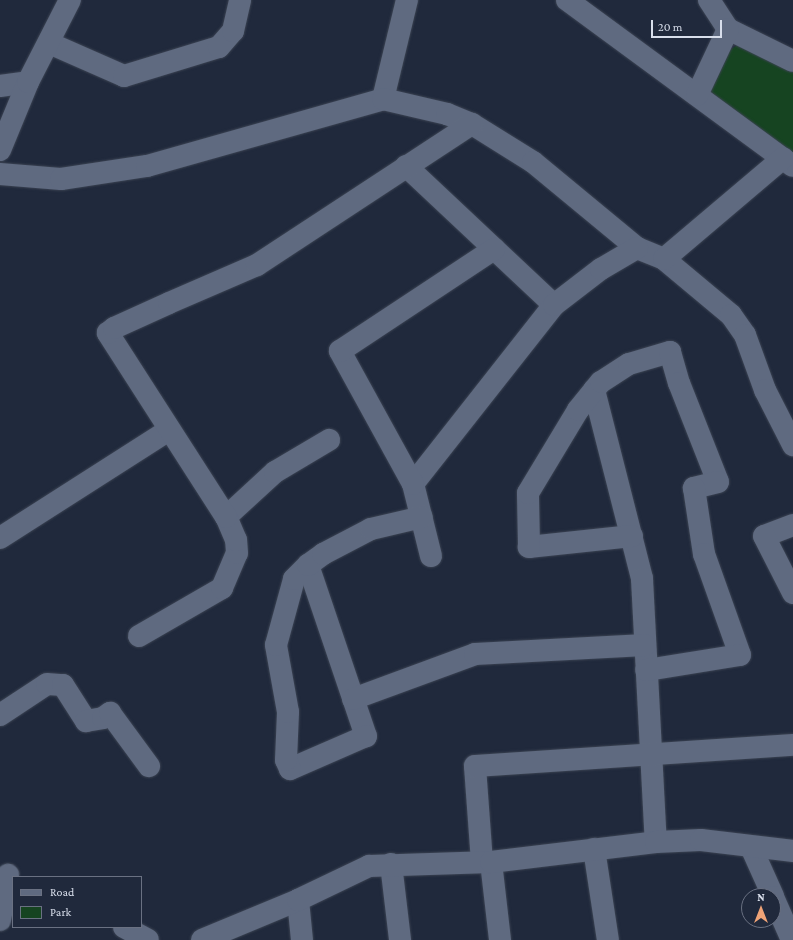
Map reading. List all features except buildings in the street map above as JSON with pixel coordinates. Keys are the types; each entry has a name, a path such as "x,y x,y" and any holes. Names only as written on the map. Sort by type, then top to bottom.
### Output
{"street":[{"path":"0,150 28,82 70,0"},
{"path":"49,43 124,76 220,47 233,31 240,0"},
{"path":"383,99 408,0"},
{"path":"567,0 697,95 746,134 788,162 664,259"},
{"path":"710,0 728,29 793,62"},
{"path":"697,95 728,29"},
{"path":"0,86 28,82"},
{"path":"0,174 61,179 140,167 383,99 412,104 472,124 533,162 637,248 664,259 731,315 745,335 765,390 793,445"},
{"path":"138,636 222,588 237,553 236,540 226,517 108,333 168,302 257,264 472,124"},
{"path":"406,166 554,305"},
{"path":"413,484 554,305 601,269 637,248"},
{"path":"431,556 413,484 340,351 494,250"},
{"path":"632,536 529,547 528,493 578,410 601,382 629,364 670,352 679,383 718,482 694,488 704,554 740,655 646,670"},
{"path":"594,390 642,579 650,755 656,842"},
{"path":"0,538 170,430"},
{"path":"226,517 275,472 330,440"},
{"path":"308,566 366,736 290,769 286,760 288,712 276,645 294,578 308,566 323,554 371,529 422,517"},
{"path":"793,525 764,536 793,593"},
{"path":"353,698 475,654 645,645"},
{"path":"0,715 47,684 63,686 86,722 110,713 149,766"},
{"path":"500,940 486,862 475,766 793,745"},
{"path":"202,940 298,900 369,866 391,864 486,862 656,842 701,840 793,851"},
{"path":"751,847 769,888"},
{"path":"594,849 608,940"},
{"path":"391,864 400,940"},
{"path":"0,920 7,875"},
{"path":"298,900 302,940"},
{"path":"781,915 792,940"},
{"path":"126,928 148,940"}],"green space":[{"path":"739,44 793,70 793,155 711,95 713,61"}]}
